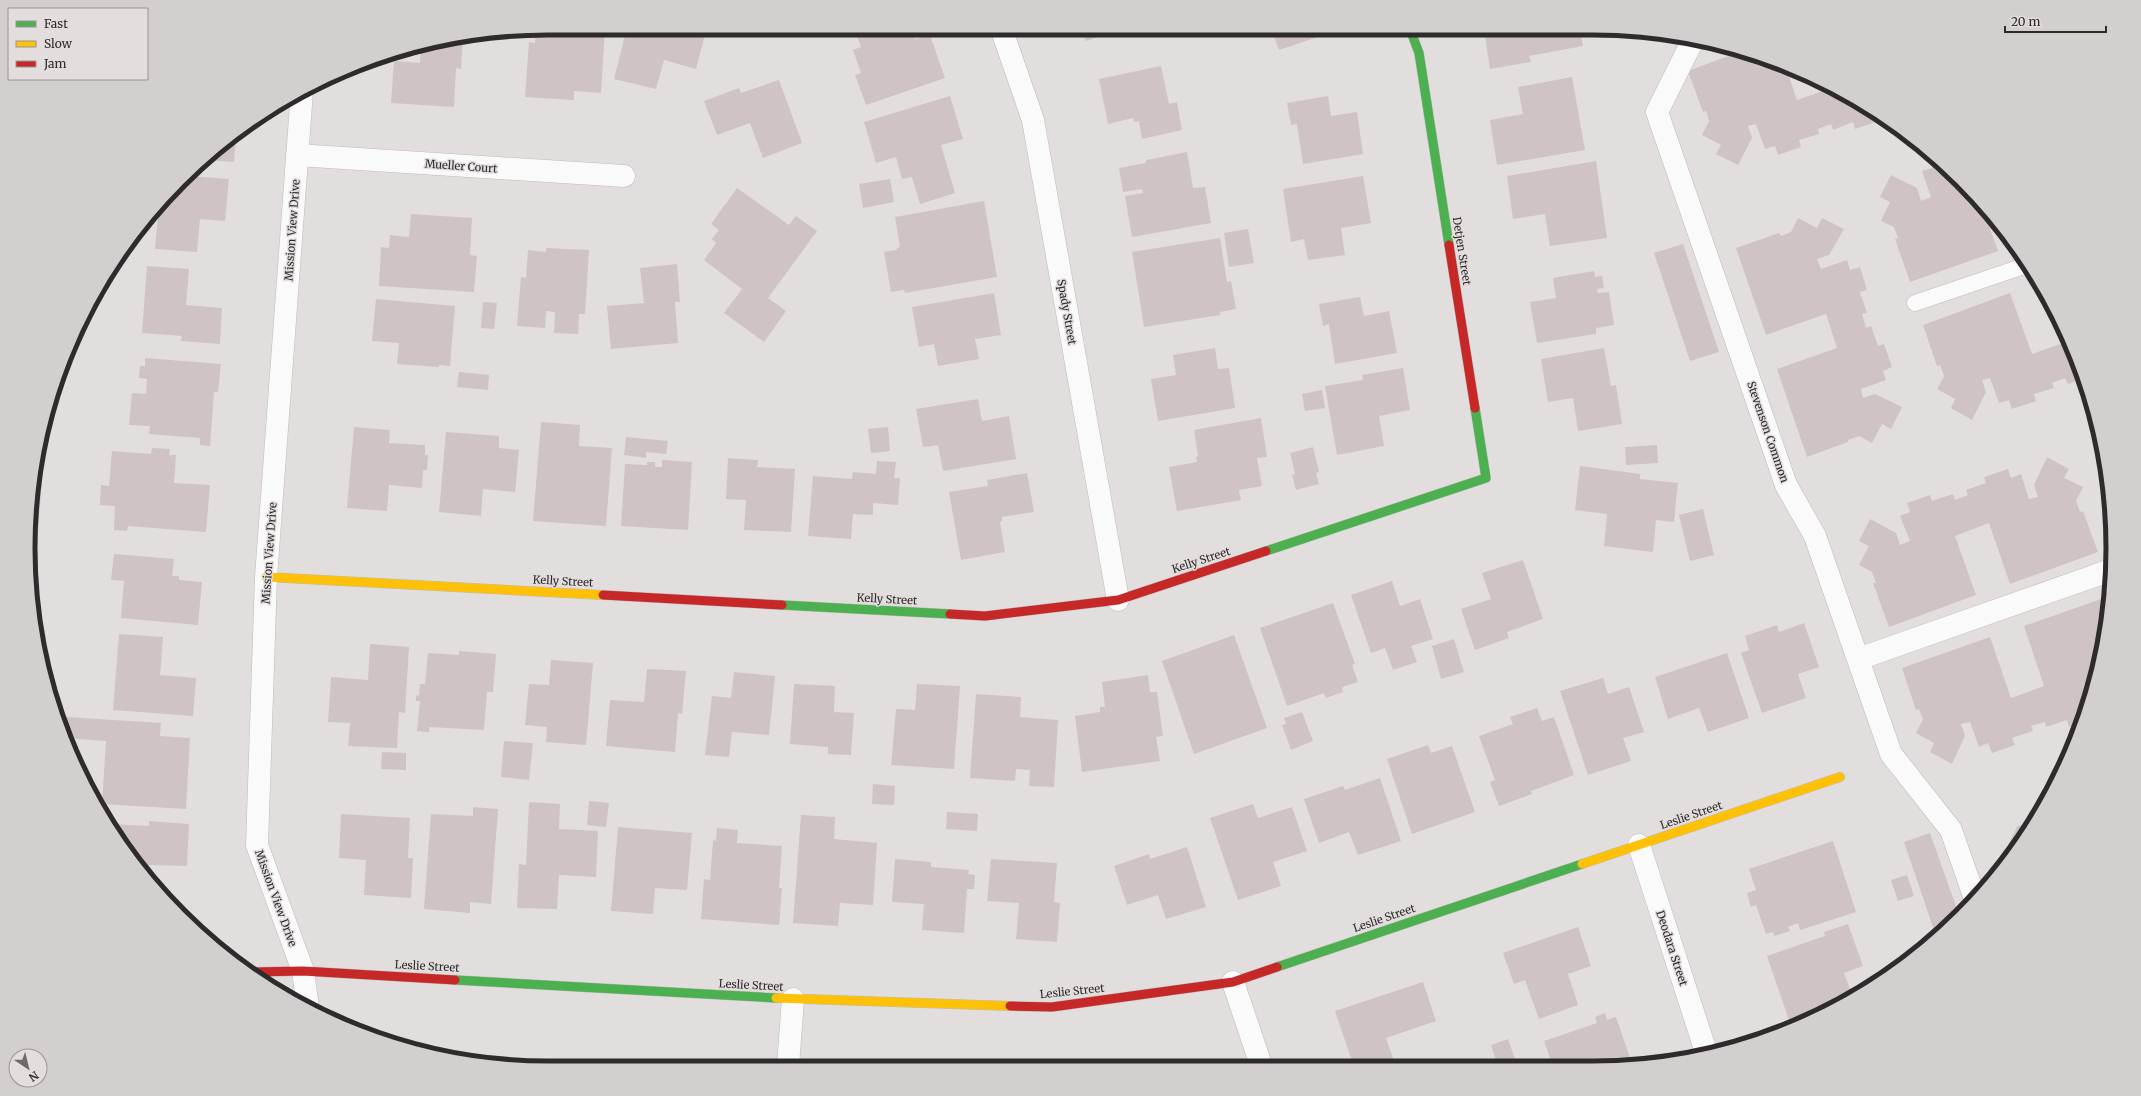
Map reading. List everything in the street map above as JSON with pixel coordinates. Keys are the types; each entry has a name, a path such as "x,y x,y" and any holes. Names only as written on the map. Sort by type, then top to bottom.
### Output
{"street":[{"name":"Spady Street","path":"1003,35 1033,120 1118,600"},
{"name":"Detjen Street","path":"1412,35 1419,54 1486,478"},
{"name":"Stevenson Common","path":"1691,45 1657,112 1786,485 1815,536 1890,754 1951,830 1973,893"},
{"name":"Mission View Drive","path":"301,98 266,577 257,845 303,971 307,1001"},
{"name":"Mueller Court","path":"297,155 624,176"},
{"name":"Kelly Street","path":"266,577 985,616 1118,600 1486,478"},
{"path":"1858,659 2105,572"},
{"name":"Leslie Street","path":"259,972 303,971 793,999 1052,1007 1233,982 1840,777"},
{"name":"Deodara Street","path":"1638,845 1705,1048"},
{"path":"1233,982 1260,1061"},
{"path":"788,1061 793,999"}],"lane":[{"path":"1915,303 2022,267"}],"building":[{"path":"536,35 605,35 601,93 574,91 574,100 525,97 529,42 535,43"},
{"path":"625,35 705,35 696,69 664,60 656,89 614,79"},
{"path":"856,35 914,35 915,39 930,35 945,78 866,105 855,75 861,73 853,50 861,47"},
{"path":"1084,35 1104,35 1086,41"},
{"path":"1273,35 1318,35 1318,37 1279,50"},
{"path":"1485,35 1581,35 1583,46 1529,56 1531,62 1490,69"},
{"path":"463,42 461,69 456,68 454,107 391,103 394,61 420,63 421,51"},
{"path":"1733,54 1788,74 1797,100 1824,90 1878,121 1855,129 1853,122 1833,130 1831,124 1818,129 1819,134 1799,140 1801,147 1778,155 1775,146 1765,149 1756,124 1748,126 1752,138 1738,165 1716,154 1721,145 1702,135 1709,121 1706,111 1703,112 1688,71"},
{"path":"1161,66 1169,104 1177,102 1182,130 1142,139 1139,121 1134,122 1133,118 1108,124 1099,79"},
{"path":"1572,77 1585,150 1497,165 1490,120 1523,114 1518,87"},
{"path":"779,80 802,143 763,158 750,123 717,135 704,101 739,88 741,93"},
{"path":"950,96 963,139 941,145 955,193 920,204 912,177 902,179 896,157 876,163 864,122"},
{"path":"1328,96 1331,116 1357,112 1363,154 1303,164 1297,124 1291,125 1287,103"},
{"path":"235,141 234,162 212,160"},
{"path":"1187,152 1193,188 1205,187 1211,223 1132,237 1125,196 1143,193 1142,189 1123,192 1119,168 1146,163 1146,160"},
{"path":"1596,161 1607,238 1550,246 1545,214 1513,219 1507,176"},
{"path":"1930,161 1956,185 1987,219 1998,251 1910,282 1895,239 1898,238 1894,227 1881,221 1890,202 1880,197 1891,175 1917,188 1921,201 1931,197 1922,171 1932,168"},
{"path":"194,176 229,179 225,221 200,219 197,252 155,249 158,217 156,217 162,210"},
{"path":"1363,176 1371,223 1341,228 1345,255 1308,260 1304,239 1291,242 1283,189"},
{"path":"890,179 894,202 863,208 859,184"},
{"path":"737,188 789,225 796,216 817,231 768,298 786,311 764,342 724,313 742,289 704,260 716,243 712,239 719,230 711,224"},
{"path":"984,201 997,277 905,293 904,290 891,292 884,252 897,250 897,248 900,247 895,217"},
{"path":"411,214 472,218 470,255 477,256 474,292 379,286 381,247 389,248 390,235 409,237"},
{"path":"1798,218 1817,228 1822,218 1844,229 1829,255 1817,259 1821,269 1847,260 1850,270 1860,267 1867,290 1860,292 1867,313 1862,314 1866,328 1871,326 1878,346 1884,344 1892,367 1883,371 1886,380 1861,389 1863,398 1875,394 1902,407 1891,429 1882,424 1872,443 1859,436 1848,440 1848,442 1807,457 1777,369 1837,348 1826,314 1766,335 1736,248 1779,233 1781,236 1791,232"},
{"path":"1248,229 1254,263 1229,267 1224,233"},
{"path":"1220,238 1227,282 1231,281 1236,309 1220,312 1220,315 1144,327 1132,252"},
{"path":"1683,244 1719,352 1690,361 1654,253"},
{"path":"546,248 589,250 585,314 579,314 578,334 554,333 555,312 546,311 545,328 517,326 521,277 526,278 528,250 546,252"},
{"path":"677,264 680,302 675,302 678,343 611,349 607,306 644,303 640,268"},
{"path":"147,266 189,269 186,305 222,308 220,344 181,341 182,336 142,333"},
{"path":"1594,271 1595,277 1602,276 1604,288 1597,289 1598,293 1609,292 1614,325 1596,328 1596,334 1537,343 1530,302 1556,298 1553,278"},
{"path":"994,293 1001,335 975,339 979,359 938,366 934,344 919,347 912,307"},
{"path":"2010,293 2032,354 2063,343 2078,380 2068,384 2065,378 2052,383 2054,388 2034,394 2036,401 2012,409 2009,400 1999,403 1990,378 1982,380 1986,392 1972,420 1951,408 1955,399 1937,389 1944,376 1940,365 1937,366 1923,325"},
{"path":"1360,297 1364,316 1389,311 1397,353 1335,364 1329,324 1323,326 1319,304"},
{"path":"376,299 455,306 450,366 439,365 439,367 397,364 399,343 372,341"},
{"path":"483,302 497,303 494,329 481,328"},
{"path":"1215,348 1218,369 1229,368 1235,408 1158,421 1151,379 1176,375 1173,355"},
{"path":"1604,348 1611,386 1616,385 1622,424 1578,431 1573,398 1548,402 1541,359"},
{"path":"145,358 221,364 218,392 214,392 210,446 200,445 200,438 149,434 150,426 129,425 132,393 146,394 147,379 139,378 140,366 145,366"},
{"path":"1403,368 1410,410 1379,416 1384,446 1337,455 1325,386 1363,380 1362,375"},
{"path":"459,372 489,375 488,390 457,387"},
{"path":"1322,390 1325,408 1305,411 1302,394"},
{"path":"978,399 982,421 1009,416 1016,459 943,471 938,445 923,447 916,409"},
{"path":"1261,418 1267,457 1257,458 1262,486 1239,490 1241,500 1177,511 1169,467 1197,462 1196,457 1198,456 1194,430"},
{"path":"541,422 580,425 579,446 612,448 606,526 533,521"},
{"path":"354,427 390,430 389,443 425,445 425,455 428,455 427,470 423,470 422,488 389,485 387,511 347,508"},
{"path":"888,427 890,451 871,453 868,429"},
{"path":"446,432 499,436 499,448 519,450 515,492 483,489 481,516 439,512"},
{"path":"626,437 668,441 666,454 646,452 646,458 624,455"},
{"path":"1657,445 1658,463 1626,465 1625,447"},
{"path":"1313,447 1319,472 1316,473 1319,484 1296,490 1292,475 1295,474 1290,453"},
{"path":"152,448 170,449 169,455 176,455 174,483 210,485 206,532 128,526 127,531 114,530 115,506 100,505 101,485 109,486 112,451 151,454"},
{"path":"2047,457 2069,469 2064,478 2083,487 2076,501 2080,512 2083,511 2098,552 2010,584 1989,523 1955,536 1976,595 1889,627 1873,583 1876,583 1872,572 1859,565 1869,546 1859,541 1870,519 1896,533 1900,545 1910,541 1900,516 1910,512 1907,503 1930,495 1932,501 1953,494 1955,500 1968,495 1966,490 1986,483 1984,477 2008,469 2011,478 2021,474 2029,499 2038,497 2034,485"},
{"path":"728,458 758,460 757,467 795,469 791,532 744,530 746,500 726,499"},
{"path":"662,460 692,462 688,530 621,526 625,464 647,465 647,462 655,462 655,467 662,467"},
{"path":"877,461 896,462 894,478 900,478 898,505 873,503 873,515 853,514 851,539 808,536 813,476 852,479 853,472 876,474"},
{"path":"1580,466 1640,474 1640,479 1678,483 1674,522 1656,520 1653,552 1604,546 1607,514 1575,510"},
{"path":"1027,473 1034,512 1002,517 1002,521 1000,522 1005,552 961,560 949,492 988,486 987,480"},
{"path":"39,479 42,479 38,533 35,533 36,514 39,481"},
{"path":"1703,509 1714,555 1690,561 1679,515"},
{"path":"114,554 174,559 172,576 179,576 179,580 202,582 198,625 121,618 124,581 111,580"},
{"path":"1523,560 1543,619 1507,632 1509,638 1475,650 1461,609 1491,599 1482,573"},
{"path":"1392,581 1400,606 1420,599 1433,639 1411,646 1417,662 1393,670 1385,648 1371,653 1351,595"},
{"path":"2104,598 2102,615 2089,681 2074,725 2069,727 2067,720 2046,727 2045,722 2031,726 2033,731 2012,738 2015,745 1992,753 1988,743 1979,747 1970,722 1961,724 1965,736 1952,764 1930,752 1934,743 1916,733 1923,719 1919,709 1916,710 1902,668 1990,637 2011,698 2044,686 2024,626"},
{"path":"1333,603 1355,664 1352,665 1358,682 1342,687 1343,692 1326,698 1324,693 1287,706 1260,628"},
{"path":"1804,623 1819,667 1798,674 1806,698 1762,713 1741,653 1749,650 1745,636 1777,625 1779,632"},
{"path":"119,634 163,637 160,675 196,678 193,716 113,710"},
{"path":"1234,635 1267,728 1194,754 1162,661"},
{"path":"1454,639 1464,672 1441,679 1432,646"},
{"path":"370,644 409,647 405,713 399,712 397,748 348,746 350,723 328,722 331,677 368,680"},
{"path":"459,651 496,654 493,692 487,692 484,730 429,727 429,732 417,731 420,701 416,701 416,695 419,696 420,684 425,684 428,653 459,655"},
{"path":"1727,653 1749,718 1708,732 1699,708 1668,719 1655,677"},
{"path":"551,660 593,663 586,745 546,742 547,727 525,725 529,684 549,685"},
{"path":"647,669 686,671 682,714 678,713 675,752 606,746 610,700 644,702"},
{"path":"734,672 775,676 769,735 732,732 729,757 705,755 712,696 731,698"},
{"path":"1148,675 1150,692 1157,692 1163,736 1156,737 1160,761 1082,772 1075,716 1100,712 1100,707 1105,707 1102,682"},
{"path":"1603,678 1608,694 1629,687 1644,732 1623,738 1631,761 1588,775 1560,691"},
{"path":"794,684 835,686 834,712 854,713 851,755 828,754 828,747 790,744"},
{"path":"917,684 960,686 954,769 891,765 896,709 915,710"},
{"path":"976,694 1021,697 1020,717 1058,720 1054,787 1029,786 1030,770 1016,769 1015,781 970,778"},
{"path":"1537,708 1542,721 1554,717 1574,775 1531,791 1532,794 1499,806 1490,782 1495,780 1479,736 1513,724 1510,717"},
{"path":"1302,712 1313,741 1291,750 1282,725 1286,724 1284,718"},
{"path":"66,717 161,723 160,736 190,738 186,809 104,804 102,801 106,741 72,739 66,723"},
{"path":"504,741 533,743 529,780 501,777"},
{"path":"1428,745 1431,753 1452,746 1475,812 1412,834 1387,759"},
{"path":"382,752 406,753 406,770 381,769"},
{"path":"1380,778 1401,841 1358,855 1349,832 1319,843 1304,799 1343,786 1345,790"},
{"path":"873,784 895,786 894,805 872,804"},
{"path":"589,801 609,803 606,827 587,825"},
{"path":"529,802 560,804 559,829 598,831 596,877 559,875 557,909 517,908 519,864 526,865"},
{"path":"1253,804 1258,818 1292,807 1307,851 1273,862 1281,886 1238,900 1210,818"},
{"path":"473,807 498,809 491,904 470,902 470,913 424,909 431,814 473,816"},
{"path":"947,812 978,814 977,831 946,829"},
{"path":"341,814 410,818 408,858 413,858 411,898 364,895 366,860 339,858"},
{"path":"801,815 835,817 834,839 877,843 873,905 840,903 838,926 793,923"},
{"path":"149,821 189,824 187,866 149,865 149,869 116,824 149,826"},
{"path":"2018,825 2023,828 2009,848 2007,847"},
{"path":"618,827 692,833 687,890 655,888 653,914 611,911"},
{"path":"717,828 738,830 737,843 782,846 779,888 782,888 779,925 701,919 704,879 710,880 713,840 716,841"},
{"path":"1930,833 1957,910 1934,931 1904,842"},
{"path":"1833,841 1856,912 1800,930 1798,923 1788,927 1790,931 1774,936 1773,932 1766,934 1756,905 1751,907 1747,893 1756,890 1749,869"},
{"path":"1187,847 1206,907 1166,919 1158,895 1127,905 1114,866 1149,854 1150,859"},
{"path":"895,859 931,862 931,867 969,870 968,874 975,875 974,889 967,889 964,933 922,930 924,904 892,902"},
{"path":"991,859 1057,863 1054,902 1060,903 1057,942 1016,939 1019,903 987,901"},
{"path":"1907,875 1914,896 1898,901 1891,880"},
{"path":"1848,924 1863,966 1844,973 1851,991 1790,1022 1767,956 1825,936 1824,932"},
{"path":"1578,927 1591,966 1568,974 1578,1005 1539,1019 1525,980 1514,984 1503,953"},
{"path":"1423,982 1436,1021 1386,1038 1394,1061 1352,1061 1335,1011"},
{"path":"1605,1013 1607,1020 1616,1017 1630,1058 1626,1060 1551,1061 1544,1041 1597,1023 1595,1017"},
{"path":"1508,1039 1515,1059 1508,1061 1496,1061 1491,1045"}],"traffic: fast":[{"path":"1412,35 1419,53 1449,245"},
{"path":"1266,551 1486,478 1475,408"},
{"path":"782,605 950,614"},
{"path":"1277,967 1582,864"},
{"path":"455,980 776,998"}],"traffic: slow":[{"path":"266,577 603,595"},
{"path":"1582,864 1840,777"},
{"path":"776,998 1010,1006"}],"traffic: jam":[{"path":"1449,245 1475,408"},
{"path":"950,614 985,616 1118,600 1266,551"},
{"path":"603,595 782,605"},
{"path":"1010,1006 1052,1007 1233,982 1277,967"},
{"path":"259,972 303,971 455,980"}]}
